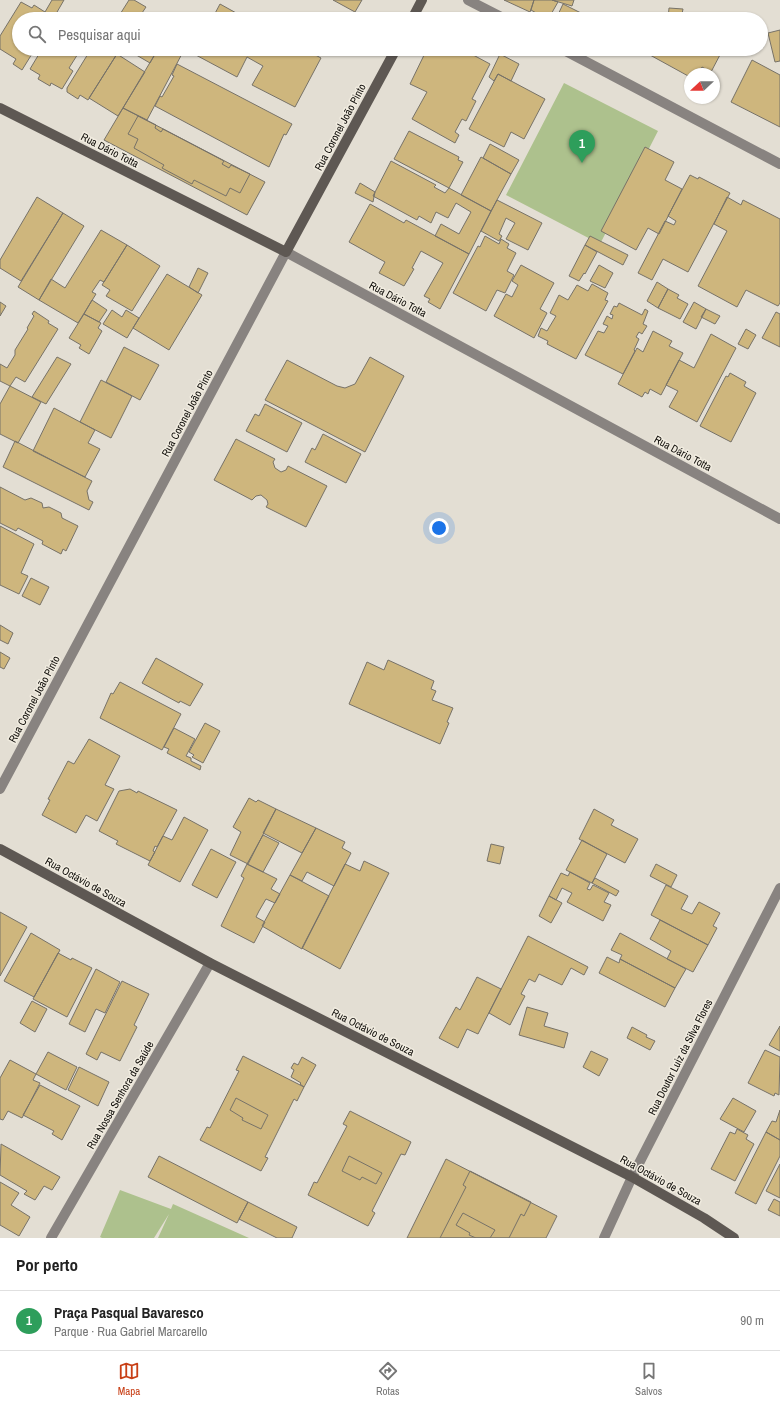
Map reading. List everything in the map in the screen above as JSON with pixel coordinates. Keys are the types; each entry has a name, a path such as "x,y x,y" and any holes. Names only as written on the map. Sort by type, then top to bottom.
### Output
{"street":[{"path":"416,12 422,0"},
{"path":"468,0 491,12"},
{"name":"Rua Coronel João Pinto","path":"0,789 392,56"},
{"path":"575,56 780,164"},
{"name":"Rua Dário Totta","path":"0,108 286,252 780,519"},
{"name":"Rua Octávio de Souza","path":"0,849 210,964 632,1177 704,1218 734,1238"},
{"name":"Rua Doutor Luiz da Silva Flores","path":"604,1238 632,1177 780,888"},
{"name":"Rua Nossa Senhora da Saúde","path":"51,1238 210,964"}],"green space":[{"path":"564,83 658,131 600,244 506,195"},
{"path":"120,1190 171,1209 173,1204 249,1238 158,1238 169,1214 154,1238 102,1238 100,1237"}],"building":[{"path":"52,0 64,0 57,12 45,12"},
{"path":"129,0 134,0 146,7 143,12 121,12"},
{"path":"333,0 362,0 355,12"},
{"path":"504,0 534,0 530,12"},
{"path":"534,0 552,0 558,2 552,12 534,12 531,10"},
{"path":"552,0 574,0 572,6"},
{"path":"21,2 32,8 34,5 45,12 15,12"},
{"path":"220,4 234,12 216,12"},
{"path":"563,4 579,12 559,12"},
{"path":"669,8 683,9 682,12 669,12"},
{"path":"12,17 12,56 31,56 22,70 13,64 16,59 0,49 0,36"},
{"path":"780,30 780,61 775,62 768,33"},
{"path":"38,56 77,56 69,68 73,71 62,89 51,83 50,86 38,79 40,75 30,69"},
{"path":"87,56 116,56 88,100 80,95 78,99 67,92 67,88"},
{"path":"116,56 120,56 145,72 118,116 89,98"},
{"path":"138,56 154,56 150,63"},
{"path":"154,56 181,56 147,120 123,108"},
{"path":"198,56 317,56 321,58 295,107 252,85 263,66 247,57 237,77"},
{"path":"424,56 475,56 490,64 472,99 476,101 466,121 462,119 455,132 459,135 455,143 412,119 427,92 410,84"},
{"path":"499,56 504,56 519,64 511,81 498,74 494,81 489,77"},
{"path":"652,56 719,56 713,68 684,68 684,74"},
{"path":"752,60 780,75 780,127 731,102"},
{"path":"177,64 292,124 286,135 284,134 269,167 155,106 174,76 172,75"},
{"path":"498,74 545,99 524,139 511,132 504,147 469,129"},
{"path":"123,108 265,182 247,215 104,140"},
{"path":"138,116 156,125 155,128 161,132 163,129 224,161 222,164 229,168 231,165 250,174 240,193 230,188 226,196 194,180 192,184 162,168 164,165 134,148 138,139 128,134"},
{"path":"409,131 459,157 458,160 463,162 449,188 394,159"},
{"path":"490,144 519,160 511,174 483,158"},
{"path":"645,147 674,162 665,180 682,189 659,234 648,228 636,250 601,231"},
{"path":"481,157 511,174 491,211 461,195"},
{"path":"391,161 436,185 434,187 445,193 449,188 491,211 469,254 435,236 441,224 459,234 471,212 456,203 448,218 436,212 431,223 419,216 417,220 373,196"},
{"path":"690,175 698,179 699,177 730,193 688,272 663,259 652,280 638,273 665,221 674,225 676,221 668,216"},
{"path":"360,183 375,192 373,202 355,193"},
{"path":"37,197 63,213 21,281 0,268 0,260"},
{"path":"727,197 741,205 743,200 780,219 780,303 778,306 746,290 737,307 698,286 727,231 714,224"},
{"path":"497,200 542,223 528,250 506,239 515,223 506,218 499,234 502,236 499,241 481,231"},
{"path":"370,204 404,223 406,220 469,254 440,309 428,302 430,299 424,296 443,263 421,251 412,268 414,269 404,286 379,273 385,262 349,242"},
{"path":"63,213 84,226 39,300 18,287"},
{"path":"101,230 127,245 104,282 100,280 92,292 96,294 78,323 39,300 51,279 65,288"},
{"path":"485,236 499,244 501,239 509,244 507,248 516,253 507,271 514,275 505,293 497,290 486,311 453,293 478,246 480,247"},
{"path":"590,236 628,255 623,265 585,245"},
{"path":"127,245 160,266 132,311 106,296 110,290 102,285"},
{"path":"585,245 597,252 585,274 584,273 579,281 569,276"},
{"path":"521,265 554,283 540,309 547,313 534,338 494,316 506,294 512,297 518,285 512,281"},
{"path":"599,265 613,273 605,288 590,281"},
{"path":"198,268 208,273 198,293 189,287"},
{"path":"167,274 202,295 169,350 133,328"},
{"path":"657,282 668,289 658,308 647,301"},
{"path":"592,284 608,293 605,300 608,301 576,359 547,344 548,341 538,336 541,328 547,331 556,316 550,313 559,295 568,300 577,285 588,291"},
{"path":"668,289 679,295 677,298 688,304 680,319 658,308"},
{"path":"92,300 107,310 99,322 84,314"},
{"path":"0,302 6,306 0,316"},
{"path":"694,302 706,309 696,329 683,322"},
{"path":"619,303 642,315 645,309 648,311 643,324 647,326 642,334 639,332 636,337 639,339 634,350 635,351 623,374 585,355 598,331 604,333 608,326 603,324 607,316 612,319 613,315 610,314 614,306 617,307"},
{"path":"706,309 720,316 715,324 701,317"},
{"path":"112,310 122,317 126,310 139,318 127,338 103,324"},
{"path":"34,311 58,329 25,382 16,377 10,386 0,381 0,364 7,368 15,355 15,350 28,329 27,328 34,316 32,314"},
{"path":"776,312 780,314 780,347 762,338"},
{"path":"84,314 101,323 98,328 102,331 89,354 79,348 81,345 69,338"},
{"path":"746,329 756,335 748,349 738,344"},
{"path":"653,331 672,341 669,346 683,353 661,395 650,389 648,394 645,392 642,397 618,384 637,348 643,352"},
{"path":"711,334 736,348 697,422 669,407 678,391 666,385 679,360 694,368"},
{"path":"124,347 159,365 140,400 106,382"},
{"path":"57,357 71,364 46,404 32,397"},
{"path":"370,357 404,376 365,452 265,400 287,360 337,386 345,388 355,384"},
{"path":"730,373 746,382 744,386 756,393 731,442 700,426 726,376 728,377"},
{"path":"101,380 132,396 111,438 80,422"},
{"path":"10,386 41,402 18,443 0,434 0,404"},
{"path":"265,404 302,423 287,452 246,431 255,414 259,416"},
{"path":"54,408 95,430 88,443 100,449 85,477 33,451"},
{"path":"323,434 361,454 346,483 305,462 312,448 315,450"},
{"path":"236,439 275,459 273,462 275,468 281,472 286,470 288,466 327,486 306,527 266,507 268,504 267,500 261,495 256,496 252,500 214,480"},
{"path":"15,441 92,481 87,491 89,500 93,502 89,510 3,467"},
{"path":"0,487 25,500 31,498 42,503 43,508 49,507 61,513 62,518 78,526 66,551 63,549 61,554 42,544 43,541 18,528 16,531 0,523"},
{"path":"0,526 34,544 21,573 28,576 19,594 0,585"},
{"path":"31,578 49,587 40,605 22,596"},
{"path":"0,625 13,633 8,644 0,640"},
{"path":"0,652 10,658 4,669 0,667"},
{"path":"156,658 203,684 190,706 180,701 179,703 142,683"},
{"path":"388,660 434,681 431,689 436,691 432,700 453,708 447,722 449,723 440,744 349,704 367,662 384,670"},
{"path":"120,682 181,714 162,750 100,718 111,693 113,694"},
{"path":"205,723 220,731 203,763 192,757 194,755 189,752"},
{"path":"174,728 195,739 186,756 191,758 191,761 201,766 200,770 167,753 169,749 164,747"},
{"path":"89,739 120,756 105,785 114,789 97,821 86,815 76,833 42,815 50,800 48,799 68,761 74,764"},
{"path":"130,789 137,793 138,791 177,810 157,847 155,846 153,851 155,852 150,861 116,844 118,841 99,831 119,791"},
{"path":"249,798 256,802 258,800 276,809 248,864 230,855 241,832 233,827"},
{"path":"276,809 316,828 302,853 263,833"},
{"path":"594,809 614,820 611,825 638,839 625,863 579,839"},
{"path":"184,817 208,830 180,882 148,865 163,836 172,840"},
{"path":"316,828 345,842 342,848 351,853 334,886 307,872 302,881 290,875"},
{"path":"263,835 279,843 263,872 247,864"},
{"path":"582,840 607,854 592,883 566,870"},
{"path":"491,844 504,847 500,864 487,861"},
{"path":"211,849 236,862 217,898 192,885"},
{"path":"364,861 389,873 340,969 302,948 345,864 360,871"},
{"path":"247,864 277,879 271,889 280,894 275,903 266,899 259,911 256,917 265,922 254,943 221,926 244,878 241,876"},
{"path":"656,864 677,875 671,887 650,876"},
{"path":"570,872 590,883 587,889 590,890 593,885 609,893 604,902 611,905 603,921 567,902 572,893 562,888 556,900 549,896 561,873 568,876"},
{"path":"290,875 329,896 302,949 262,926"},
{"path":"595,878 619,891 616,896 592,883"},
{"path":"666,885 688,896 681,909 692,914 699,902 720,913 713,926 717,928 708,945 651,915"},
{"path":"549,896 562,903 551,923 539,916"},
{"path":"0,912 27,927 0,976"},
{"path":"660,920 708,945 693,972 667,959 671,951 650,939"},
{"path":"31,933 60,950 34,997 4,981"},
{"path":"620,933 686,969 675,988 620,959 622,955 611,950"},
{"path":"528,936 588,967 584,975 571,968 562,985 539,974 535,982 529,979 521,994 525,996 510,1025 489,1013"},
{"path":"58,953 92,968 67,1017 33,999"},
{"path":"607,957 619,963 620,959 675,988 665,1007 599,973"},
{"path":"96,969 120,982 105,1013 96,1009 85,1032 69,1024"},
{"path":"477,977 501,989 478,1034 467,1029 458,1048 439,1038 456,1007 460,1010"},
{"path":"122,981 149,994 134,1025 137,1027 120,1061 101,1052 97,1060 86,1054"},
{"path":"32,1001 47,1009 35,1032 20,1023"},
{"path":"527,1007 548,1013 544,1026 568,1033 564,1048 519,1035"},
{"path":"780,1026 780,1051 769,1045"},
{"path":"632,1027 647,1035 646,1037 655,1041 650,1050 627,1038"},
{"path":"765,1050 780,1057 779,1095 775,1093 774,1096 748,1083"},
{"path":"591,1051 608,1059 599,1076 583,1067"},
{"path":"48,1052 77,1067 66,1090 36,1074"},
{"path":"243,1056 304,1087 297,1101 294,1099 265,1157 268,1158 261,1171 200,1140 207,1127 210,1128 239,1071 236,1070"},
{"path":"302,1057 316,1065 304,1087 300,1084 301,1083 291,1077 294,1070 291,1068 294,1063 298,1065"},
{"path":"10,1060 36,1074 33,1080 40,1083 22,1118 8,1111 3,1120 0,1119 0,1078"},
{"path":"79,1067 109,1082 98,1106 68,1090"},
{"path":"40,1085 80,1106 62,1140 52,1134 54,1131 23,1115"},
{"path":"236,1098 268,1115 261,1129 242,1120 243,1118 230,1110"},
{"path":"733,1098 756,1111 744,1132 720,1119"},
{"path":"780,1110 780,1140 766,1132 772,1121 776,1122"},
{"path":"350,1111 411,1142 405,1155 401,1154 372,1211 375,1213 368,1226 308,1195 314,1182 317,1183 347,1126 343,1124"},
{"path":"737,1129 748,1135 746,1139 754,1144 735,1181 711,1169 730,1132 735,1134"},
{"path":"766,1132 780,1140 780,1156 756,1204 735,1193"},
{"path":"1,1144 60,1177 52,1190 44,1186 35,1200 24,1194 27,1191 0,1175"},
{"path":"159,1156 248,1202 237,1223 148,1177"},
{"path":"349,1156 382,1173 376,1184 362,1177 360,1180 342,1171"},
{"path":"446,1159 557,1216 546,1238 407,1238"},
{"path":"780,1164 780,1198 766,1191"},
{"path":"470,1171 531,1202 524,1216 521,1214 509,1238 440,1238 466,1187 463,1185"},
{"path":"0,1182 19,1193 11,1205 30,1217 19,1236 0,1225"},
{"path":"774,1199 780,1202 780,1216 768,1210"},
{"path":"248,1202 297,1227 292,1238 277,1238 239,1219"},
{"path":"463,1213 495,1230 490,1238 476,1238 469,1235 470,1233 456,1225"}],"place":[{"name":"Praça Pasqual Bavaresco","path":"582,163"}]}
